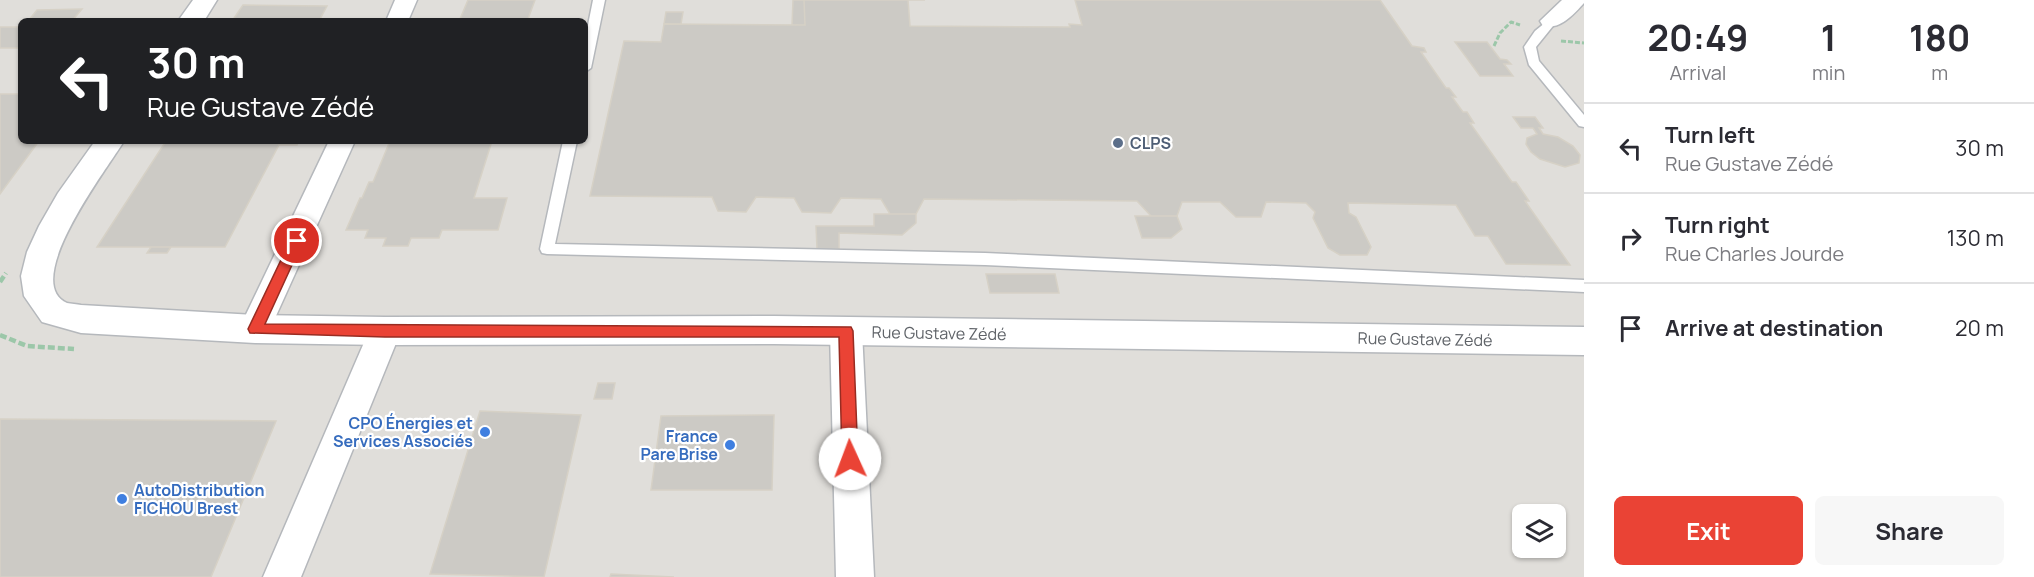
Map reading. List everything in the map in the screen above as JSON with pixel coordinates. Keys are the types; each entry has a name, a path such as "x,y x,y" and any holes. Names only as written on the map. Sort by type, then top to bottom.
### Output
{"street":[{"path":"193,18 205,0"},
{"path":"398,18 406,0"},
{"path":"1545,27 1575,0"},
{"name":"Rue Gustave Zédé","path":"109,144 60,217 42,252 37,279 41,299 55,313 81,319 255,329 385,332 846,331 1584,341"},
{"path":"255,329 341,144"},
{"path":"846,331 855,577"},
{"path":"282,577 385,332"}],"lane":[{"path":"588,53 599,0"},
{"path":"1545,27 1530,46 1533,62 1584,123"},
{"path":"569,144 547,249 986,259 1584,286"}],"path":[{"path":"1494,46 1500,33 1511,22 1545,27"}],"shaded area":[{"path":"0,0 1584,0 1584,577 0,577"}],"building":[{"path":"468,0 535,0 528,18 460,18"},
{"path":"793,0 804,0 805,25 792,25"},
{"path":"804,0 908,0 910,26 1070,27 1069,24 1082,25 1075,0 1380,0 1412,46 1424,48 1426,52 1421,52 1446,88 1449,88 1456,97 1452,97 1463,112 1467,112 1474,123 1470,123 1512,182 1516,182 1529,201 1525,201 1570,265 1506,264 1488,236 1475,236 1456,205 1348,203 1349,213 1356,217 1371,247 1367,255 1340,255 1328,248 1313,218 1315,212 1306,203 1266,202 1261,217 1236,217 1220,202 1182,202 1177,216 1151,216 1137,201 924,199 916,214 890,214 881,199 841,198 831,213 802,212 794,198 756,197 746,212 718,211 712,197 590,196 624,41 661,42 664,24 805,25"},
{"path":"243,5 327,6 321,18 234,18"},
{"path":"82,9 74,18 30,18 37,10"},
{"path":"666,12 683,12 681,24 664,24"},
{"path":"0,27 18,27 18,48 0,48"},
{"path":"1455,42 1487,42 1500,59 1507,60 1511,64 1504,64 1513,76 1480,76"},
{"path":"0,94 18,94 18,144 37,144 0,194"},
{"path":"1513,117 1535,117 1543,128 1539,128 1543,134 1558,137 1573,146 1580,155 1579,163 1565,167 1540,159 1531,152 1526,144 1527,138 1537,134 1533,128 1521,128"},
{"path":"164,144 298,144 279,145 225,247 97,247"},
{"path":"389,144 491,144 474,198 507,198 498,230 442,230 439,238 411,238 408,246 383,246 386,238 365,238 368,230 346,230 369,182 373,182"},
{"path":"874,214 916,214 916,223 902,235 839,233 839,249 817,249 816,226 874,226"},
{"path":"1135,216 1177,216 1182,229 1171,238 1142,238"},
{"path":"151,247 171,247 167,253 147,253"},
{"path":"986,274 1055,274 1059,293 990,293"},
{"path":"598,383 615,383 612,399 594,399"},
{"path":"480,411 581,415 544,577 430,574"},
{"path":"774,415 772,490 651,490 661,416"},
{"name":"AutoDistribution FICHOU Brest","path":"0,419 276,421 211,577 0,577"},
{"path":"611,574 674,577 610,577"}],"place":[{"name":"CLPS","path":"1118,143"},
{"name":"CPO Énergies et Services Associés","path":"485,432"},
{"name":"France Pare Brise","path":"730,445"},
{"name":"AutoDistribution FICHOU Brest","path":"122,499"}],"route":[{"path":"297,241 255,329 385,332 846,331 850,459"}]}
